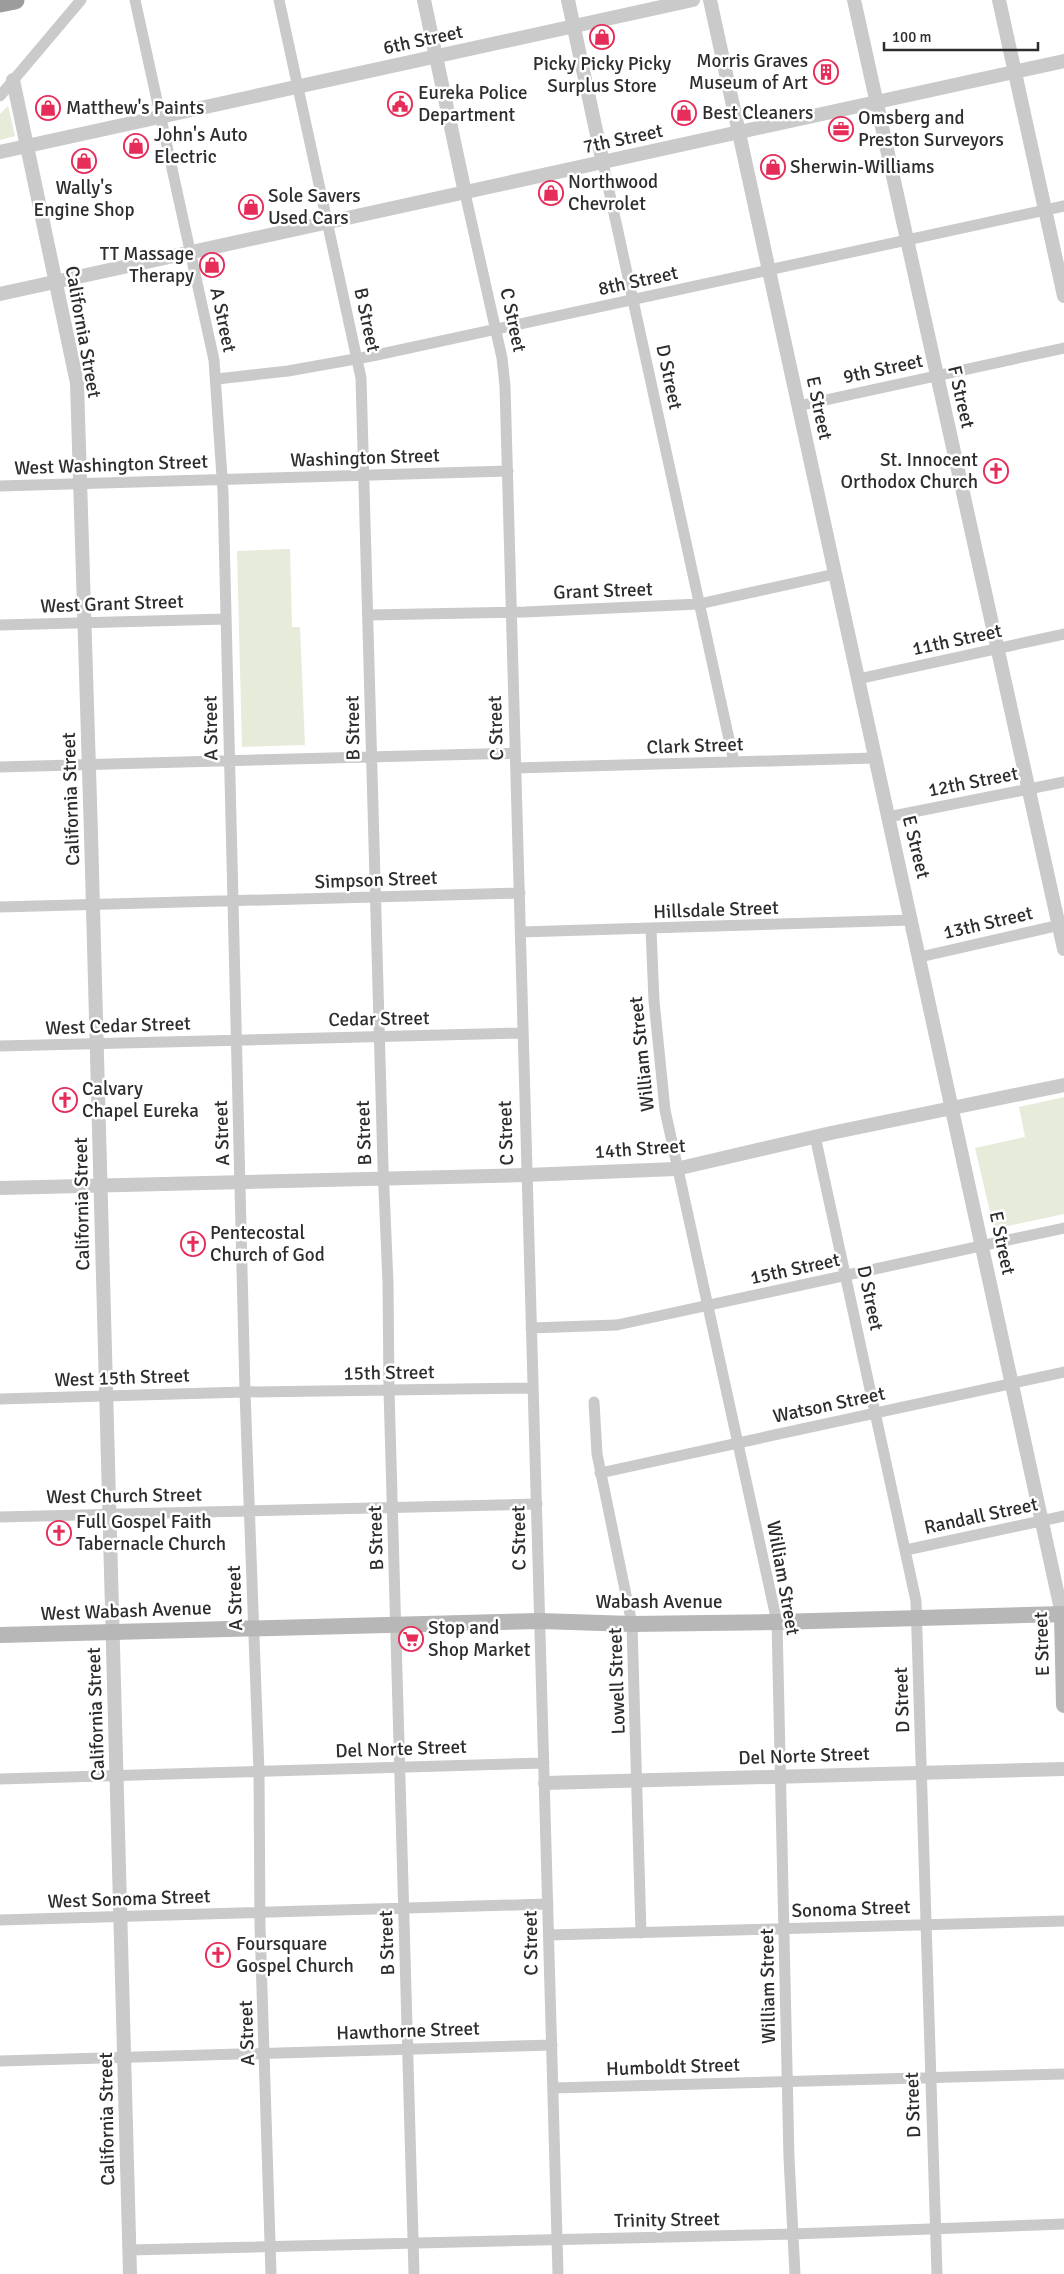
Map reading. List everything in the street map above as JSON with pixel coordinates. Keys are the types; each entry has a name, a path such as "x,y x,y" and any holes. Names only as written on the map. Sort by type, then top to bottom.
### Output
{"highway":[{"path":"0,3 15,0"}],"main road":[{"name":"Wabash Avenue","path":"254,1628 540,1621 632,1624 777,1622 1063,1614"},
{"name":"E Street","path":"1063,1614 1064,1705"},
{"name":"West Wabash Avenue","path":"0,1635 254,1628"}],"street":[{"path":"0,96 81,0"},
{"name":"A Street","path":"136,0 217,379 222,479 234,901 245,1392 259,1772 260,1913 266,2053 271,2274"},
{"name":"B Street","path":"279,0 358,359 360,378 369,615 371,757 383,1178 388,1283 392,1507 414,2274"},
{"name":"C Street","path":"424,0 504,371 558,2274"},
{"name":"D Street","path":"568,0 734,762"},
{"name":"6th Street","path":"0,152 693,0"},
{"name":"E Street","path":"710,0 1063,1614"},
{"name":"F Street","path":"854,0 1029,790 1061,925 1064,949"},
{"path":"999,0 1064,296"},
{"name":"7th Street","path":"0,294 1064,61"},
{"name":"California Street","path":"13,80 77,383 130,2274"},
{"name":"8th Street","path":"217,379 358,359 1064,206"},
{"name":"9th Street","path":"798,406 1064,348"},
{"name":"Washington Street","path":"222,479 508,471"},
{"name":"West Washington Street","path":"0,486 222,479"},
{"name":"Grant Street","path":"369,615 512,612 699,604 835,574"},
{"name":"West Grant Street","path":"0,625 226,619"},
{"name":"11th Street","path":"858,679 1064,634"},
{"path":"0,767 515,753"},
{"name":"Clark Street","path":"516,768 875,758"},
{"name":"12th Street","path":"888,817 1064,782"},
{"name":"Simpson Street","path":"0,907 520,893"},
{"name":"Hillsdale Street","path":"520,932 912,920"},
{"name":"13th Street","path":"920,957 1061,925"},
{"name":"William Street","path":"651,929 654,1001 664,1102 676,1168 709,1306 777,1622 788,2081 795,2274"},
{"name":"Cedar Street","path":"236,1040 523,1033"},
{"name":"West Cedar Street","path":"0,1046 236,1040"},
{"name":"14th Street","path":"0,1188 526,1175 676,1168 815,1136 1064,1085"},
{"name":"D Street","path":"815,1136 906,1550 918,1619 937,2274"},
{"name":"15th Street","path":"531,1328 617,1325 1064,1228"},
{"name":"Watson Street","path":"600,1473 1064,1372"},
{"name":"15th Street","path":"245,1392 533,1388"},
{"name":"West 15th Street","path":"0,1399 245,1392"},
{"name":"Lowell Street","path":"594,1402 595,1436 600,1473 632,1624 641,1933"},
{"name":"West Church Street","path":"0,1516 537,1504"},
{"name":"Randall Street","path":"906,1550 1064,1516"},
{"name":"Del Norte Street","path":"0,1779 544,1763"},
{"name":"Del Norte Street","path":"545,1783 1064,1769"},
{"path":"260,1913 548,1904"},
{"name":"West Sonoma Street","path":"0,1920 260,1913"},
{"name":"Sonoma Street","path":"549,1935 1064,1921"},
{"name":"Hawthorne Street","path":"0,2061 552,2045"},
{"name":"Humboldt Street","path":"553,2088 1064,2074"},
{"name":"Trinity Street","path":"129,2250 793,2234 1064,2224"}],"green space":[{"path":"8,106 15,136 0,140 0,114"},
{"path":"290,549 292,627 300,627 305,745 242,747 237,551"},
{"path":"1064,1097 1064,1214 994,1229 975,1148 1025,1137 1019,1107"}],"place":[{"name":"Picky Picky Picky Surplus Store","path":"602,37"},
{"name":"Morris Graves Museum of Art","path":"826,72"},
{"name":"Eureka Police Department","path":"400,104"},
{"name":"Matthew's Paints","path":"48,108"},
{"name":"Best Cleaners","path":"684,113"},
{"name":"Omsberg and Preston Surveyors","path":"841,129"},
{"name":"John's Auto Electric","path":"136,146"},
{"name":"Wally's Engine Shop","path":"84,161"},
{"name":"Sherwin-Williams","path":"773,167"},
{"name":"Northwood Chevrolet","path":"551,193"},
{"name":"Sole Savers Used Cars","path":"251,207"},
{"name":"TT Massage Therapy","path":"212,265"},
{"name":"St. Innocent Orthodox Church","path":"996,471"},
{"name":"Calvary Chapel Eureka","path":"65,1100"},
{"name":"Pentecostal Church of God","path":"193,1244"},
{"name":"Full Gospel Faith Tabernacle Church","path":"59,1533"},
{"name":"Stop and Shop Market","path":"411,1639"},
{"name":"Foursquare Gospel Church","path":"218,1955"}]}
